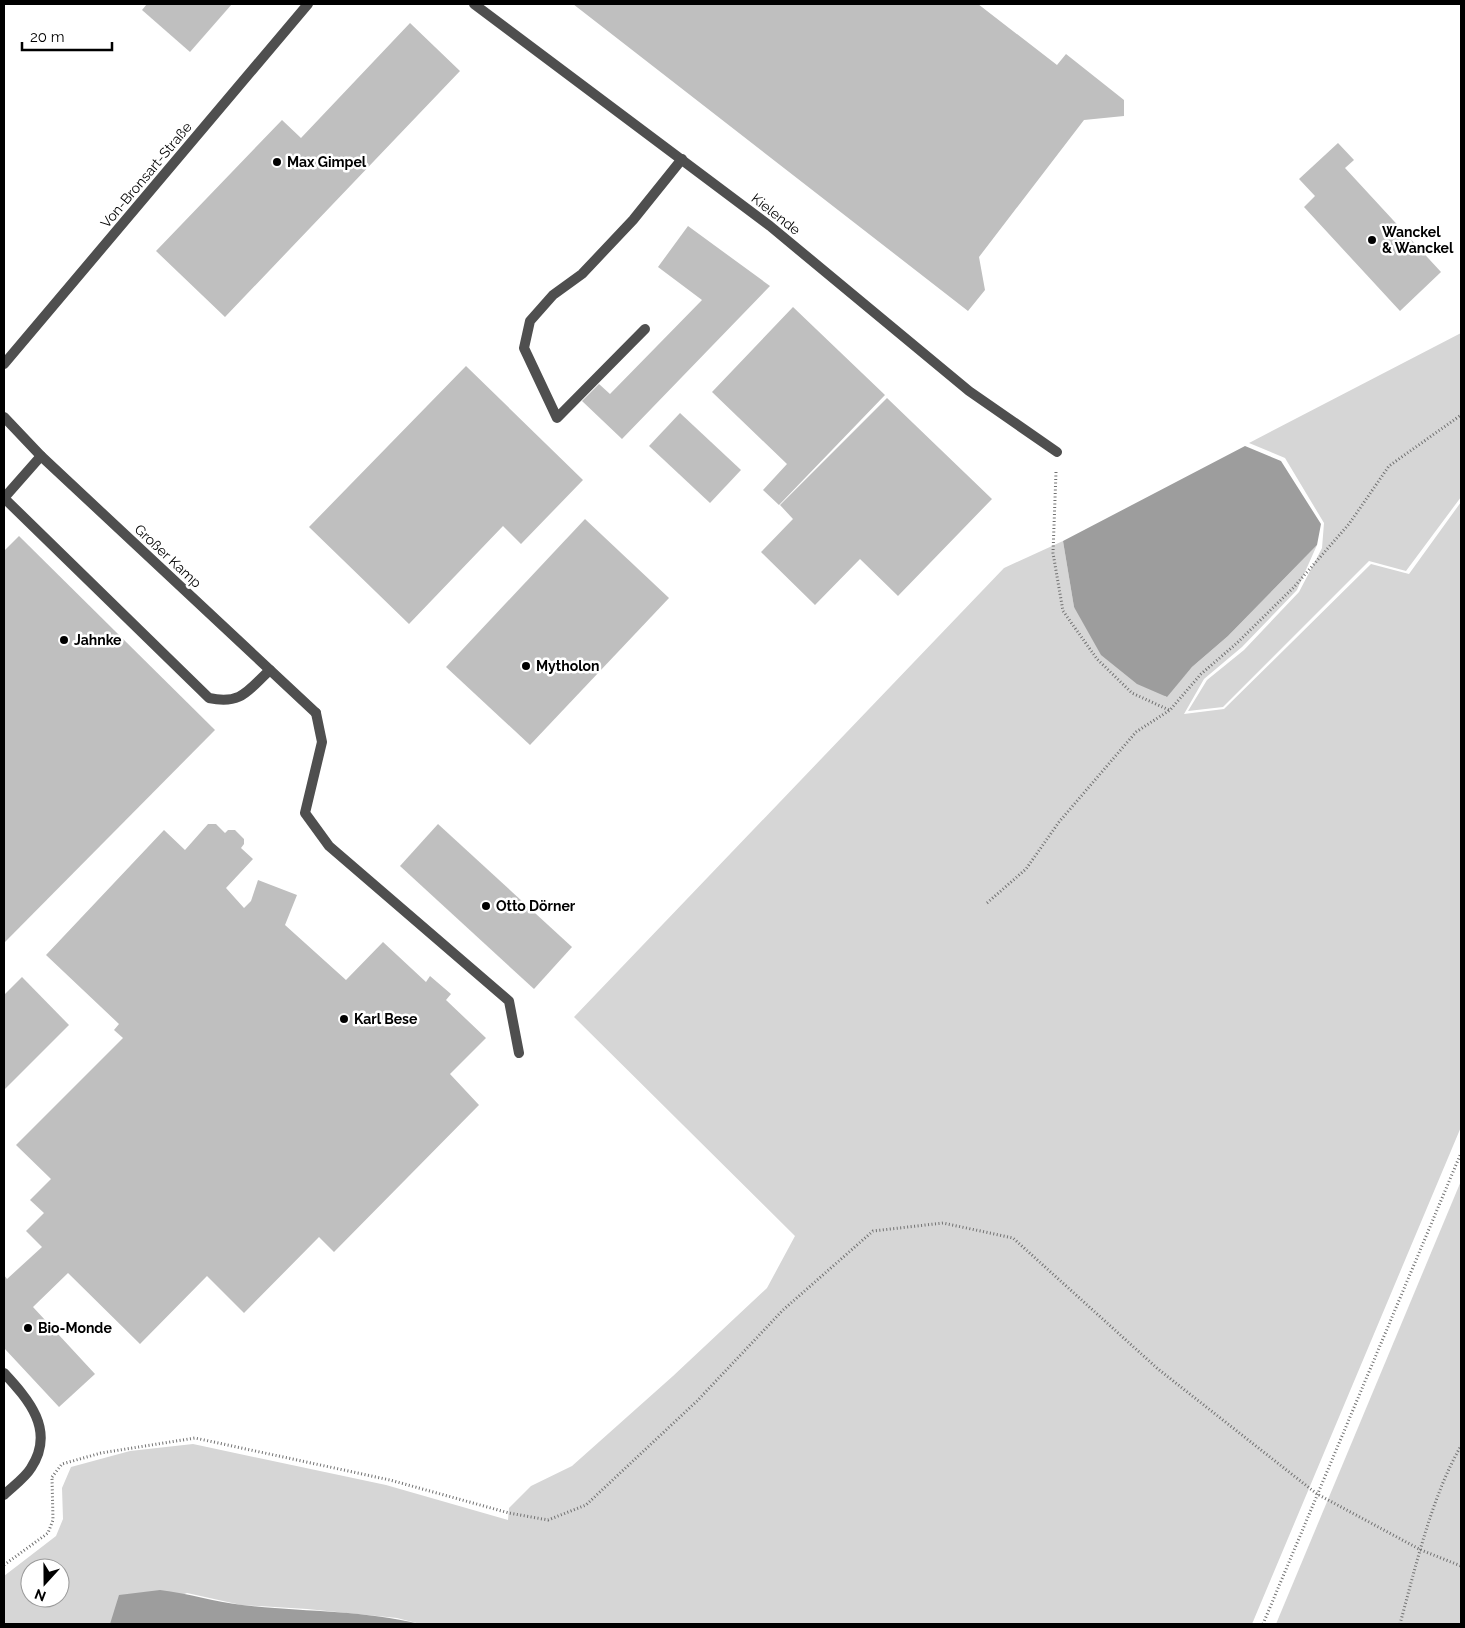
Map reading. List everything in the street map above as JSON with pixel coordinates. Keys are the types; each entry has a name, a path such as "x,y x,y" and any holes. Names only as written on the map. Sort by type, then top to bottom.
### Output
{"street":[{"name":"Von-Bronsart-Straße","path":"4,364 308,4"},
{"name":"Kielende","path":"474,4 778,232 969,391 1057,452"},
{"path":"645,329 557,418 524,348 530,321 553,295 582,274 633,220 682,159"},
{"name":"Großer Kamp","path":"4,417 41,456 316,713 322,742 305,813 329,846 509,1001 519,1053"},
{"path":"41,456 4,498 210,698 226,702 242,696 270,670"},
{"path":"4,1373 28,1399 40,1424 39,1447 31,1468 4,1495"}],"path":[{"path":"987,903 1026,869 1059,822 1136,732 1170,710 1201,674 1237,643 1294,587 1349,524 1389,466 1461,414"},
{"path":"1057,452 1053,553 1063,611 1096,659 1132,694 1170,710"},
{"path":"1263,1624 1461,1153"},
{"path":"4,1565 48,1533 53,1520 52,1478 62,1464 101,1453 195,1438 390,1480 509,1513 548,1520 586,1505 698,1401 783,1310 872,1231 943,1223 1013,1238 1158,1369 1317,1494 1421,1550 1461,1566"},
{"path":"1400,1624 1421,1550 1450,1464 1461,1446"},
{"path":"31,1468 52,1478"}],"shaded area":[{"path":"1461,333 1461,497 1406,571 1369,561 1223,707 1188,711 1207,680 1244,650 1299,592 1322,548 1324,523 1285,458 1249,443"},
{"path":"1245,446 1281,461 1321,524 1317,545 1228,636 1192,667 1167,697 1137,684 1101,655 1074,607 1063,541"},
{"path":"1461,502 1461,1127 1252,1624 420,1624 397,1618 241,1605 187,1593 110,1624 4,1624 4,1576 20,1564 20,1608 70,1608 70,1558 27,1558 56,1536 63,1519 62,1488 71,1467 130,1451 193,1444 386,1485 508,1520 509,1508 531,1486 572,1466 673,1376 767,1288 795,1236 574,1017 1004,568 1063,541 1074,607 1166,697 1192,667 1228,636 1317,545 1297,590 1242,647 1204,679 1184,714 1224,709 1371,564 1409,574"},
{"path":"1461,1181 1461,1624 1276,1624"},
{"path":"160,1590 242,1605 376,1616 420,1624 110,1624 119,1595"}],"building":[{"path":"147,4 232,4 190,52 142,10"},
{"path":"573,4 978,4 1057,65 1066,54 1124,100 1124,116 1084,120 979,257 985,290 968,311"},
{"path":"410,23 460,71 225,317 156,251 282,120 301,138"},
{"name":"Wanckel & Wanckel","path":"1338,143 1354,160 1345,168 1441,272 1400,311 1304,207 1315,196 1299,179"},
{"path":"688,226 770,286 622,439 582,401 599,384 610,394 702,300 658,267"},
{"path":"793,307 885,395 779,505 763,490 787,464 712,392"},
{"path":"466,366 583,480 521,544 503,526 409,624 309,527"},
{"path":"887,398 992,499 898,596 860,559 815,605 761,552 793,519 780,505"},
{"path":"680,413 741,470 710,503 649,446"},
{"path":"585,519 669,598 530,745 446,667"},
{"name":"Jahnke","path":"19,536 215,730 4,943 4,551"},
{"path":"208,824 216,824 225,833 228,830 235,830 244,839 244,844 241,848 253,859 226,888 244,908 251,901 258,880 297,895 285,925 346,980 383,942 426,982 430,976 451,994 446,1000 486,1038 450,1074 479,1105 334,1252 319,1237 244,1313 207,1276 140,1344 68,1273 33,1307 95,1374 59,1407 4,1348 4,1275 7,1279 42,1247 26,1231 44,1213 30,1200 51,1179 16,1145 123,1038 114,1030 119,1024 46,955 164,830 185,850"},
{"name":"Otto Dörner","path":"438,824 572,947 534,989 400,866"},
{"path":"22,977 69,1025 4,1090 4,995"}],"place":[{"name":"Max Gimpel","path":"277,162"},
{"name":"Wanckel & Wanckel","path":"1372,240"},
{"name":"Jahnke","path":"64,640"},
{"name":"Mytholon","path":"526,666"},
{"name":"Otto Dörner","path":"486,906"},
{"name":"Karl Bese","path":"344,1019"},
{"name":"Bio-Monde","path":"28,1328"}]}
